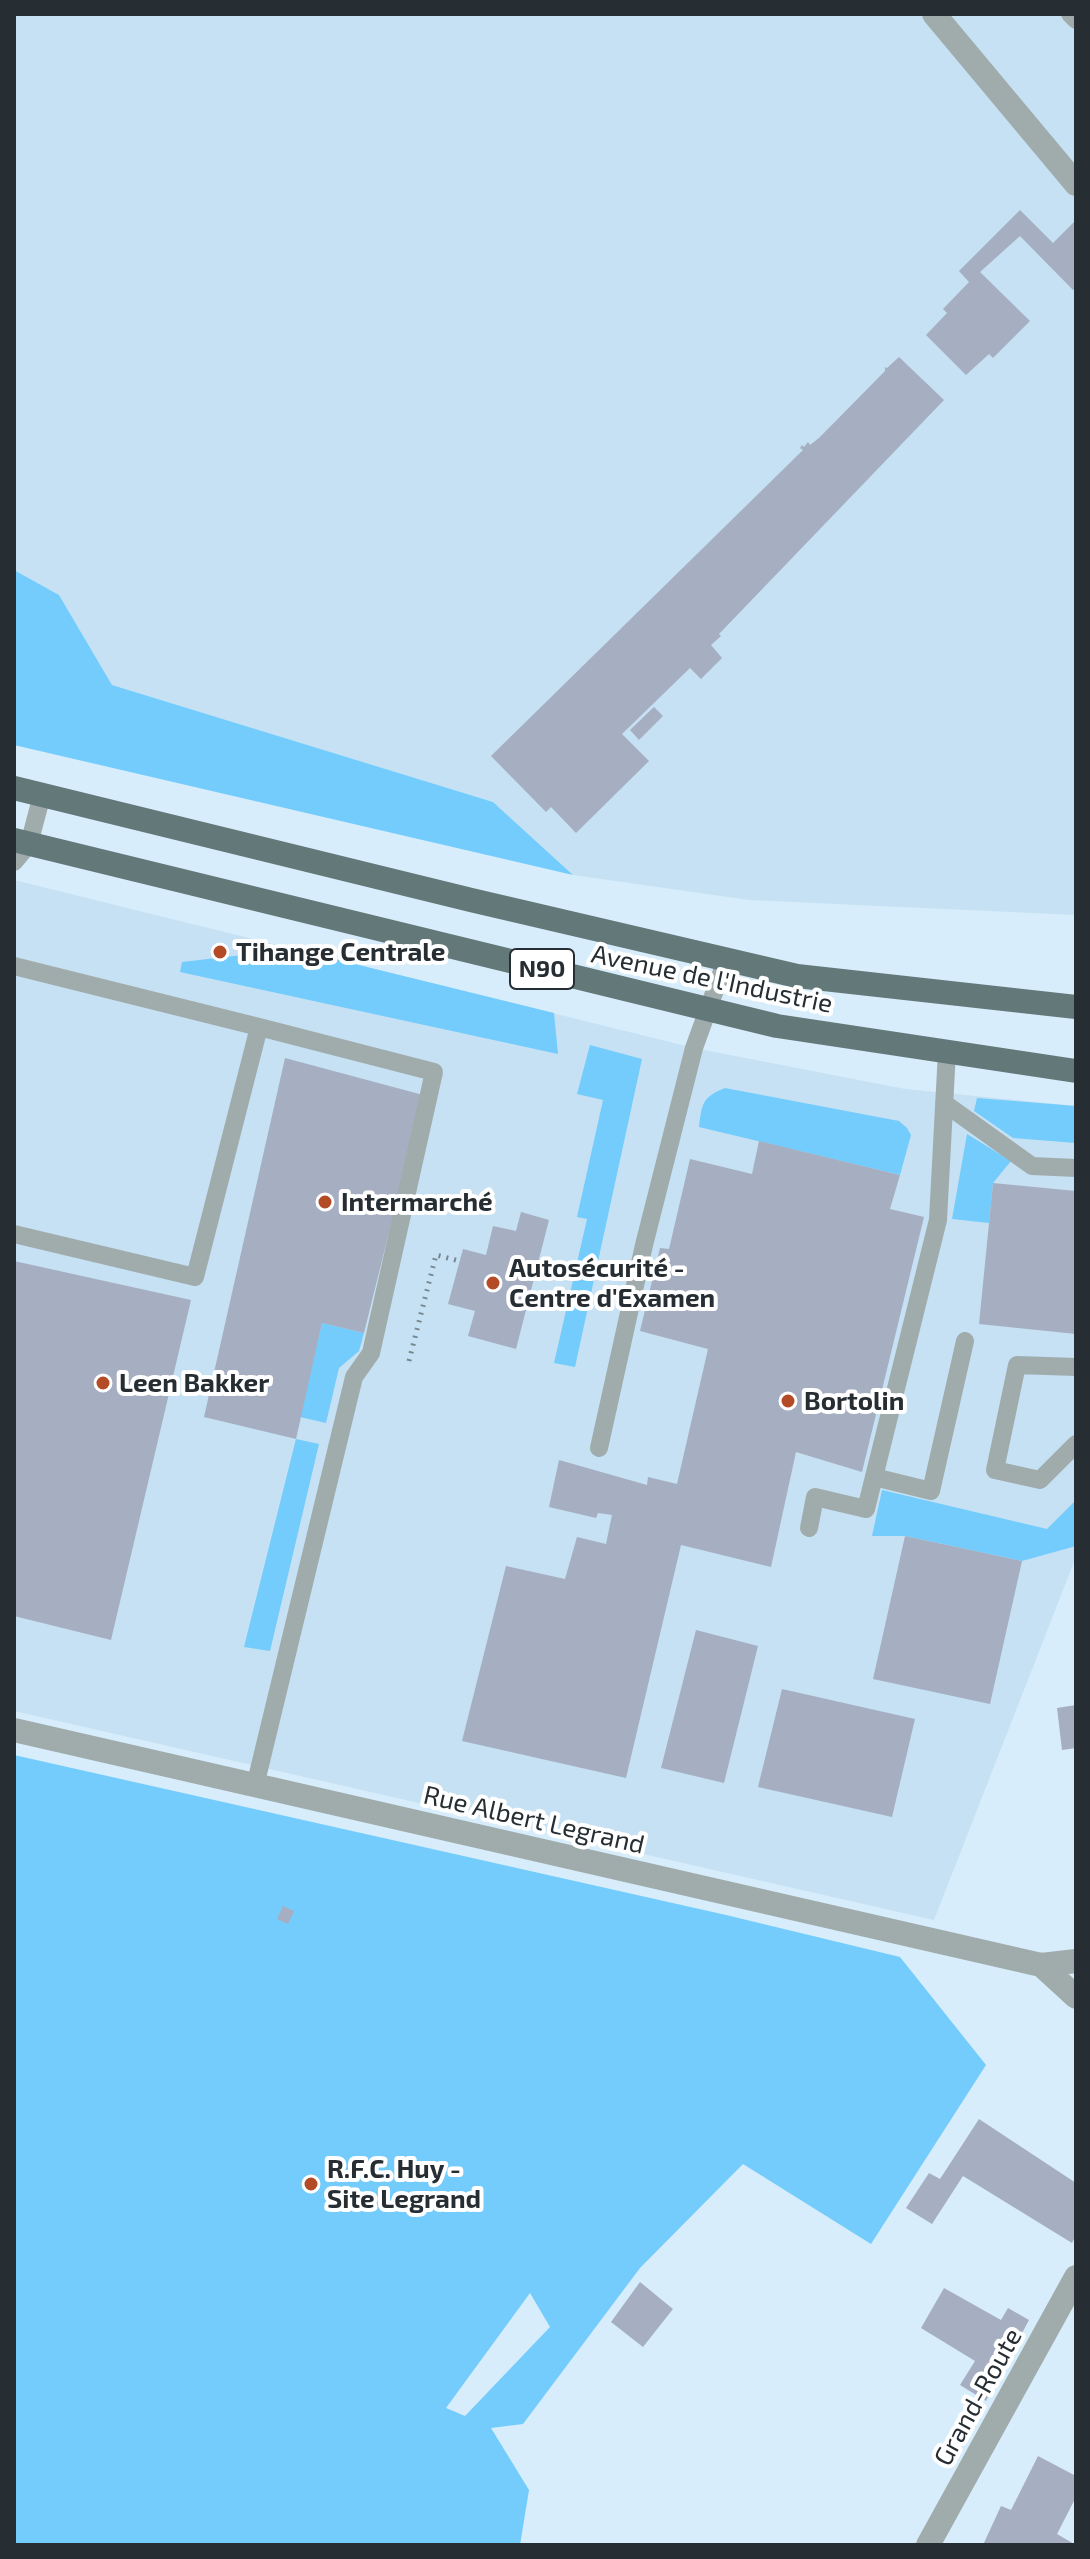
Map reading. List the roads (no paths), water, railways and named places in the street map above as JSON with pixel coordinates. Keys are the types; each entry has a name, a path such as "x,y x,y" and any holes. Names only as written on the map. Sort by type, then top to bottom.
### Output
{"main road":[{"name":"Avenue de l'Industrie","path":"14,788 456,897 797,976 1076,1007"},
{"name":"Avenue de l'Industrie","path":"19,848 777,1026 1076,1071"}],"street":[{"path":"934,14 1076,184"},
{"name":"Rue Albert Legrand","path":"14,1730 1041,1965 1076,1961"},
{"name":"Rue Albert Legrand","path":"1041,1965 1076,1997"},
{"name":"Grand-Route","path":"928,2545 1076,2277"}],"lane":[{"path":"1070,14 1076,20"},
{"path":"19,848 42,795"},
{"path":"599,1448 644,1245 694,1048 726,960"},
{"path":"14,966 434,1072 371,1353 354,1377 255,1786"},
{"path":"14,1234 195,1277 259,1027"},
{"path":"809,1528 815,1497 866,1509 938,1220 947,1051"},
{"path":"944,1103 1032,1166 1076,1168"},
{"path":"874,1477 931,1491 965,1341"},
{"path":"1076,1367 1017,1365 995,1470 1040,1480 1076,1444"}],"place":[{"name":"Tihange Centrale","path":"220,952"},
{"name":"Intermarché","path":"325,1202"},
{"name":"Autosécurité - Centre d'Examen","path":"493,1283"},
{"name":"Leen Bakker","path":"103,1383"},
{"name":"Bortolin","path":"788,1401"},
{"name":"R.F.C. Huy - Site Legrand","path":"311,2184"}]}
